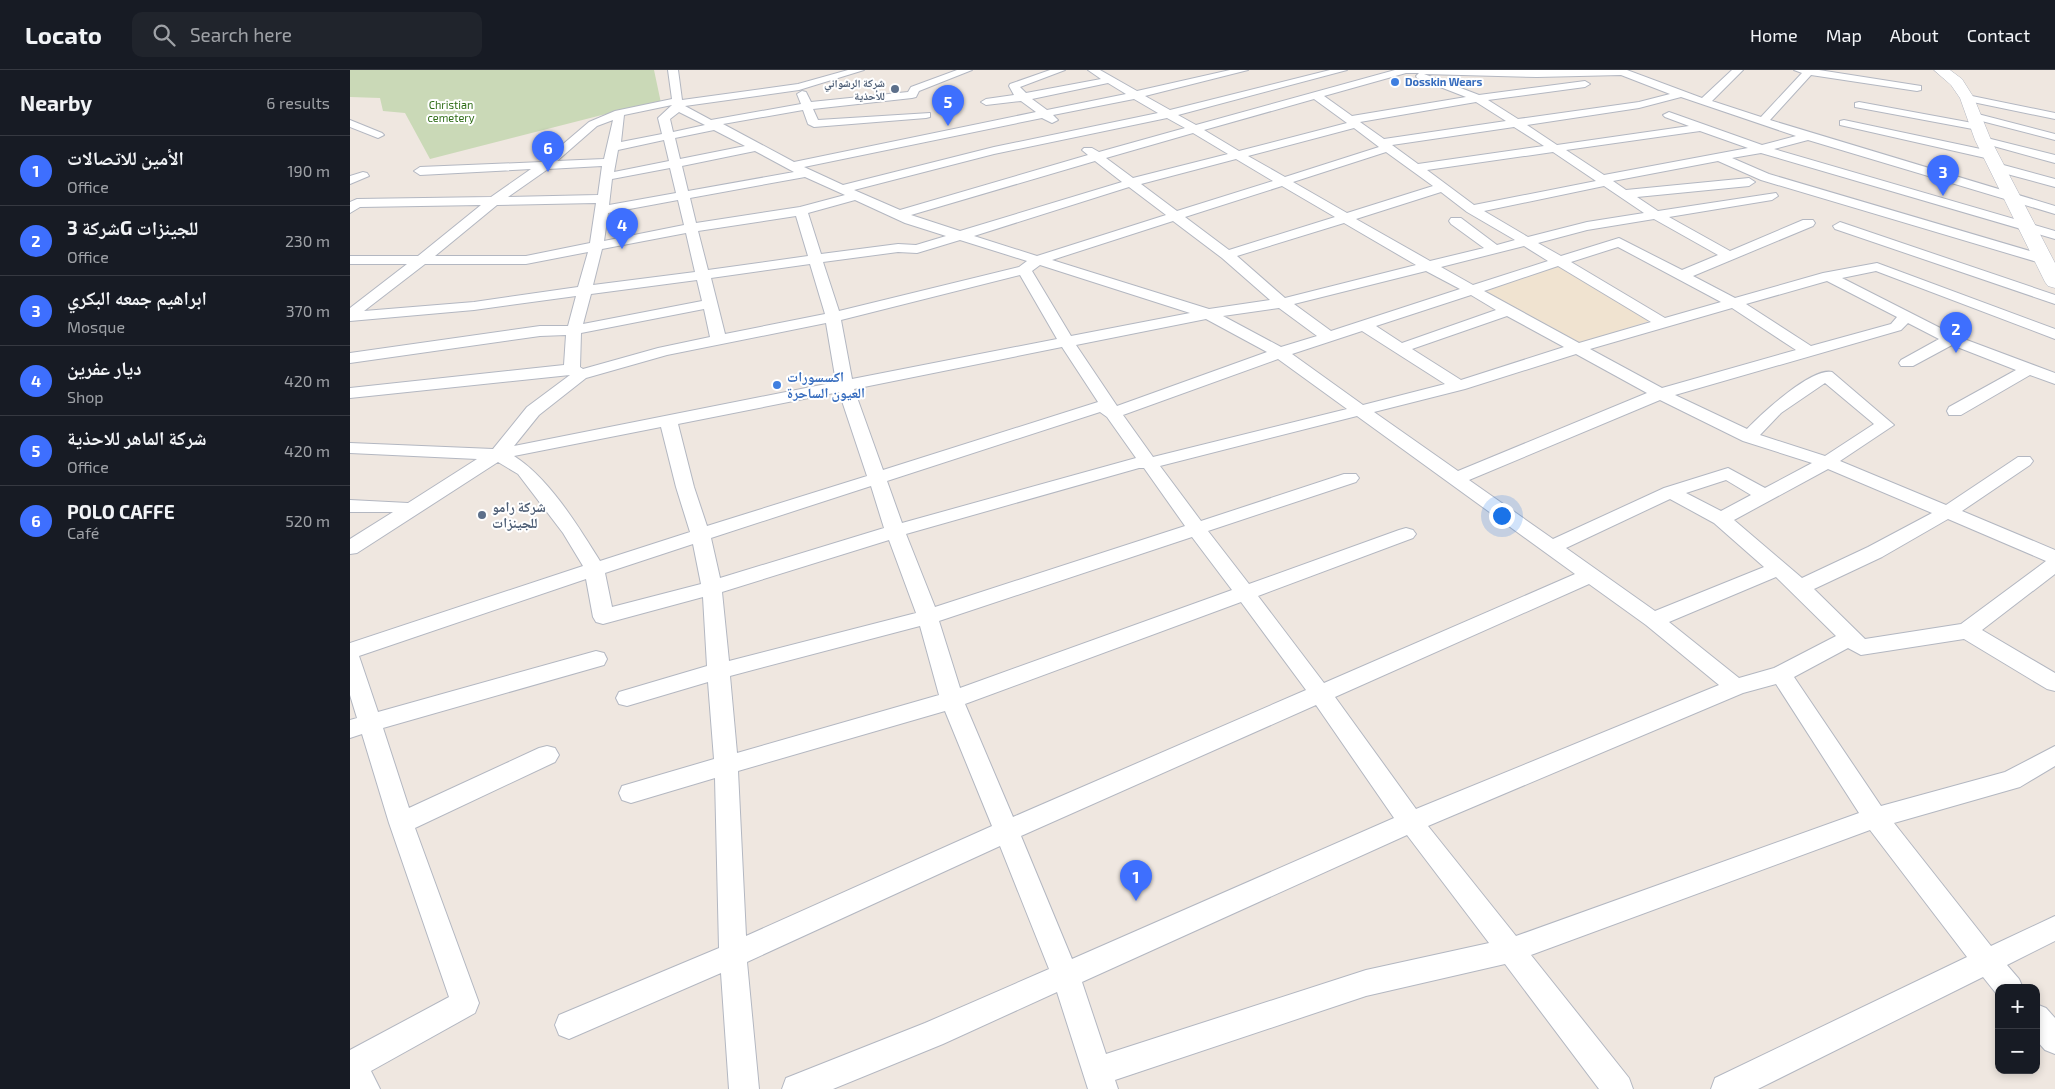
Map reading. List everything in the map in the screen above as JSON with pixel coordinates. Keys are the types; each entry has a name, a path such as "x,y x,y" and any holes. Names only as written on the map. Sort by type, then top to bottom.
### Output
{"street":[{"path":"673,70 678,104"},
{"path":"350,316 492,202 545,165 593,124 619,113 799,88 859,70"},
{"path":"942,163 930,137 922,103 915,89 966,70"},
{"path":"1060,70 1014,86 1024,97 1097,157 1226,255 1282,303 1329,337"},
{"path":"1093,70 1428,266 1660,394 1749,437 1827,462 2055,557"},
{"path":"1196,70 1213,78"},
{"path":"350,209 357,203 492,202 602,204 683,196 800,170 930,137 1136,95 1243,70"},
{"path":"842,189 942,163 1169,114 1342,70"},
{"path":"1405,70 1478,98 1656,215 1729,256"},
{"path":"898,215 1405,70 1490,72 1620,71 1636,77 1652,79 1681,94 1808,136 2055,210"},
{"path":"1704,102 1738,70"},
{"path":"1941,70 1957,82 1968,98 1984,141 2025,225 2047,262 2055,282"},
{"path":"1490,72 1499,96"},
{"path":"1536,72 1545,90"},
{"path":"1763,121 1803,72 1917,88"},
{"path":"350,316 474,306 898,248 917,248 1130,183 1238,156 1352,122 1478,98 1636,77"},
{"path":"986,102 1024,97 1110,80"},
{"path":"1832,143 1844,123 1874,87"},
{"path":"799,88 814,124 922,103"},
{"path":"350,393 576,372 644,355 834,317 1031,265 1283,181 1383,145 1640,105 1681,94"},
{"path":"1316,95 1472,209 1664,324"},
{"path":"1968,98 2055,116"},
{"path":"614,147 807,106 922,103"},
{"path":"678,104 800,170 898,215 961,235 1031,265 1208,314 1280,353 1653,620 1736,687"},
{"path":"678,104 664,118 708,304 719,341"},
{"path":"1860,105 1984,141 2055,159"},
{"path":"576,372 574,330 596,246 619,113"},
{"path":"1669,115 1761,149 2055,235"},
{"path":"350,123 378,135"},
{"path":"1844,123 1984,141 2055,138"},
{"path":"1416,168 1702,127"},
{"path":"1472,209 1761,149 1808,136"},
{"path":"1984,141 2055,183"},
{"path":"420,171 545,165 608,170 675,164 760,148"},
{"path":"1720,157 1765,177 2047,262"},
{"path":"350,180 363,176"},
{"path":"1624,194 1750,182 1765,177"},
{"path":"350,448 460,454 498,454 1208,314 1282,303 1493,248 1587,226 1772,196 1750,182"},
{"path":"1226,255 1441,188"},
{"path":"350,260 526,260 690,228 801,211 856,196"},
{"path":"801,211 834,317 845,386 895,531 928,617 952,700 1066,976 1100,1080 1366,983 1509,951 1875,818 2012,780 2055,755"},
{"path":"1456,221 1493,248"},
{"path":"1683,275 1808,223"},
{"path":"1840,226 2055,300"},
{"path":"1113,413 1280,353 1475,291 1619,242 1735,304 1808,351"},
{"path":"1031,265 1066,342 1113,413 1196,528 1320,692 1410,822 1618,1089"},
{"path":"498,454 524,470 571,530 594,568 603,617 712,588 895,531 1138,463 1149,462 1459,386 1578,348 1828,276 1877,267 2055,334"},
{"path":"1828,276 1951,339 2055,379"},
{"path":"350,358 540,331 574,330 708,304"},
{"path":"1401,348 1510,310"},
{"path":"1455,479 1660,394 1896,327 1905,317"},
{"path":"1365,326 1459,386"},
{"path":"1908,362 1951,339"},
{"path":"1955,411 2029,369"},
{"path":"350,548 498,454 533,411 576,372"},
{"path":"1721,519 1827,462 1885,425 1826,375 1775,408 1749,437"},
{"path":"350,651 594,568 701,536 1102,406 1113,413"},
{"path":"668,419 685,487 701,536 712,588 726,765 732,955 744,1089"},
{"path":"1800,587 1876,552 1950,512 2024,461"},
{"path":"1552,547 1670,492 1728,473 1763,495"},
{"path":"627,698 719,671 928,617 1350,478"},
{"path":"1670,492 1721,519 1800,587 1861,647 1967,631 2055,564"},
{"path":"350,506 388,506 412,509"},
{"path":"631,793 952,700 1406,534"},
{"path":"1653,620 1779,568"},
{"path":"569,1025 732,955 1320,692 1591,575"},
{"path":"1967,631 2055,683"},
{"path":"797,1089 933,1034 1410,822 1736,687 1781,674 1850,638"},
{"path":"350,659 360,727 401,822 464,1003 354,1072"},
{"path":"360,727 596,659"},
{"path":"1781,674 1875,818 2006,984"},
{"path":"401,822 547,755"},
{"path":"1726,1089 2055,928"},
{"path":"2040,1023 2055,1040"}],"shaded area":[{"path":"1554,264 1649,321 1577,344 1475,291"}],"green space":[{"name":"Christian cemetery","path":"350,70 654,70 661,103 602,115 430,159 405,113 383,111 380,98 350,97"}],"place":[{"name":"Dosskin Wears","path":"1395,82"},
{"name":"شركة الرشواني للأحذية","path":"895,89"},
{"name":"شركة الماهر للاحذية","path":"948,126"},
{"name":"POLO CAFFE","path":"548,172"},
{"name":"ابراهيم جمعه البكري","path":"1943,196"},
{"name":"ديار عفرين","path":"622,249"},
{"name":"شركة 3G للجينزات","path":"1956,353"},
{"name":"اكسسورات العيون الساحرة","path":"777,385"},
{"name":"شركة رامو للجينزات","path":"482,515"},
{"name":"الأمين للاتصالات","path":"1136,901"}]}
